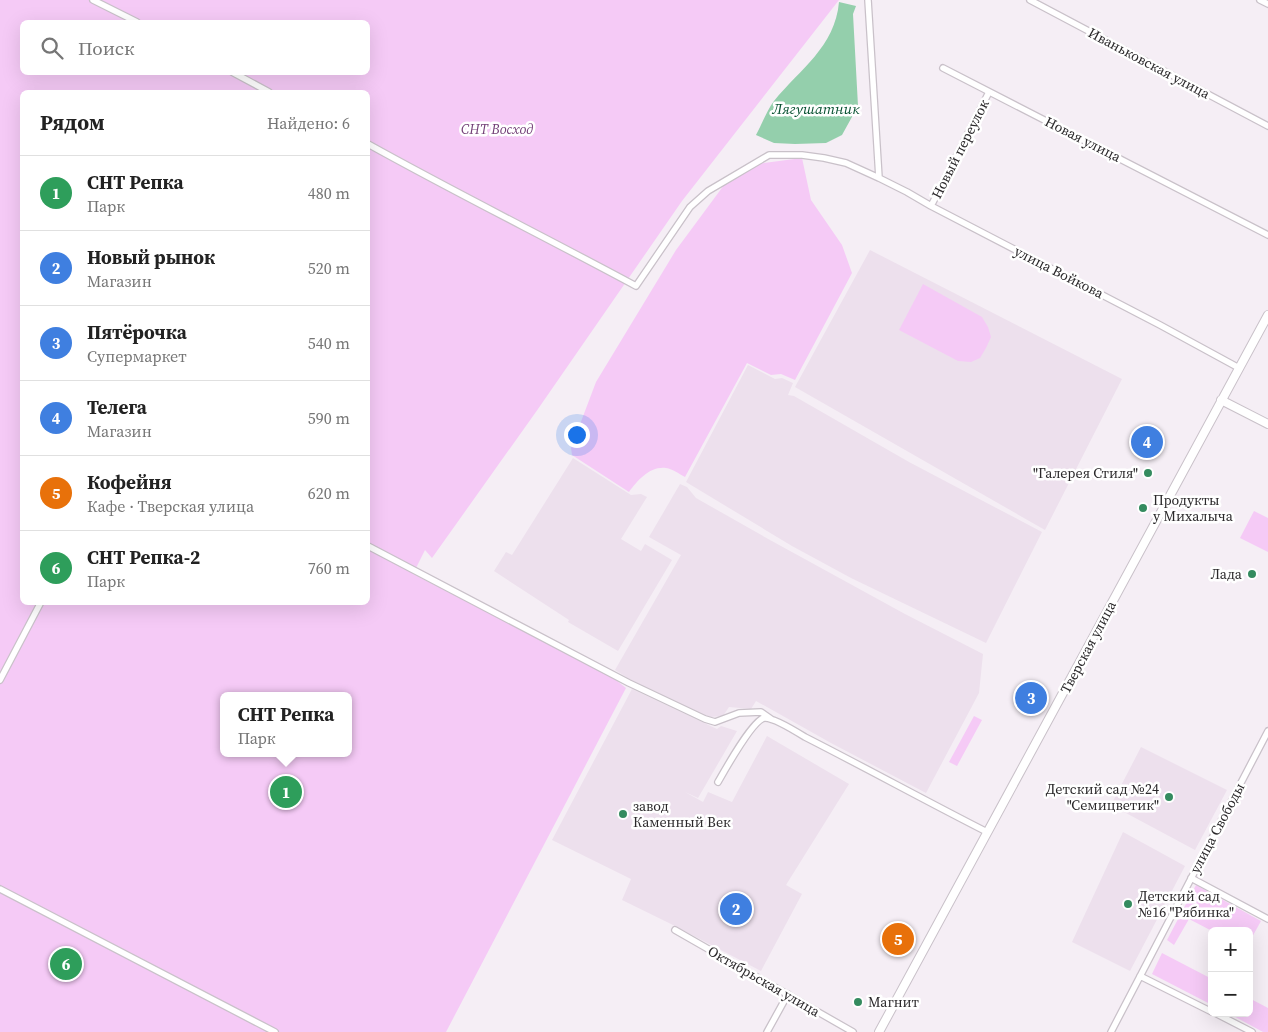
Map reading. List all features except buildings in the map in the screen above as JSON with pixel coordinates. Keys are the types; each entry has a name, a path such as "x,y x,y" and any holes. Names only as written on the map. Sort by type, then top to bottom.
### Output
{"main road":[{"name":"Тверская улица","path":"879,1032 1268,315"},
{"path":"1221,400 1268,424"}],"street":[{"path":"93,0 133,20"},
{"path":"868,0 879,178"},
{"name":"Иваньковская улица","path":"1030,0 1268,126"},
{"path":"1260,0 1268,4"},
{"name":"Новая улица","path":"943,68 1268,235"},
{"path":"238,75 265,90"},
{"name":"Новый переулок","path":"931,206 989,92"},
{"name":"улица Войкова","path":"370,145 636,286 690,207 708,191 769,155 802,155 846,163 879,178 1239,368"},
{"path":"370,547 629,683 705,719 715,722 739,713 761,712 987,832"},
{"path":"0,680 39,605"},
{"path":"718,782 755,725 764,718 771,719"},
{"name":"улица Свободы","path":"1110,1032 1268,731"},
{"path":"1191,878 1268,919"},
{"path":"0,889 275,1032"},
{"name":"Октябрьская улица","path":"674,930 853,1032"},
{"path":"1140,976 1208,1010"},
{"path":"767,1032 788,994"},
{"path":"1221,1017 1252,1032"}],"shaded area":[{"path":"870,250 1122,379 1045,530 795,387"},
{"path":"748,365 775,379 782,378 793,383 788,395 794,396 909,462 1042,532 986,643 851,578 792,546 686,482"},
{"path":"573,458 631,495 641,494 647,497 621,539 641,551 645,544 672,560 618,651 568,622 569,620 494,571 506,552 512,555"},
{"path":"680,484 687,487 696,498 770,540 905,614 983,654 979,693 926,793 756,701 751,709 729,707 723,716 710,717 636,683 615,670 681,555 649,537"},
{"path":"632,689 717,729 721,726 737,731 698,798 685,792 703,802 708,792 732,802 767,736 849,784 786,885 802,894 761,971 622,900 631,879 552,840"},
{"name":"Детский сад №24 \"Семицветик\"","path":"1141,747 1227,790 1195,850 1111,805"},
{"name":"Детский сад №16 \"Рябинка\"","path":"1123,832 1185,866 1130,971 1072,942"}],"green space":[{"name":"СНТ Восход","path":"0,0 839,0 682,201 432,558 425,550 413,574 607,673 626,688 446,1032 0,1032"},
{"path":"802,158 811,200 842,245 852,273 795,380 781,374 771,375 747,363 685,477 674,470 655,469 640,479 629,492 572,455 571,448 596,382 676,250 727,181 756,164"},
{"path":"923,284 982,317 991,337 980,358 971,362 958,361 899,330"},
{"path":"1254,511 1268,518 1268,552 1240,538"},
{"path":"974,716 982,720 957,766 949,762"},
{"path":"1196,885 1261,921 1253,935 1253,927 1208,927 1208,929 1189,919 1174,945 1167,940"},
{"path":"1162,953 1208,977 1208,1003 1152,974"},
{"path":"1253,1000 1268,1008 1268,1032 1263,1032 1235,1017 1253,1017"}],"water":[{"name":"Лягушатник","path":"839,2 856,6 853,14 858,106 842,135 826,143 795,144 774,143 756,135 774,101 824,45 836,18"}],"place":[{"name":"Телега","path":"1147,442"},
{"name":"\"Галерея Стиля\"","path":"1148,473"},
{"name":"Продукты у Михалыча","path":"1143,508"},
{"name":"Лада","path":"1252,574"},
{"name":"Пятёрочка","path":"1031,698"},
{"name":"СНТ Репка","path":"286,792"},
{"name":"Детский сад №24 \"Семицветик\"","path":"1169,797"},
{"name":"завод Каменный Век","path":"623,814"},
{"name":"Детский сад №16 \"Рябинка\"","path":"1128,904"},
{"name":"Новый рынок","path":"736,909"},
{"name":"Кофейня","path":"898,939"},
{"name":"СНТ Репка-2","path":"66,964"},
{"name":"Магнит","path":"858,1002"}]}
